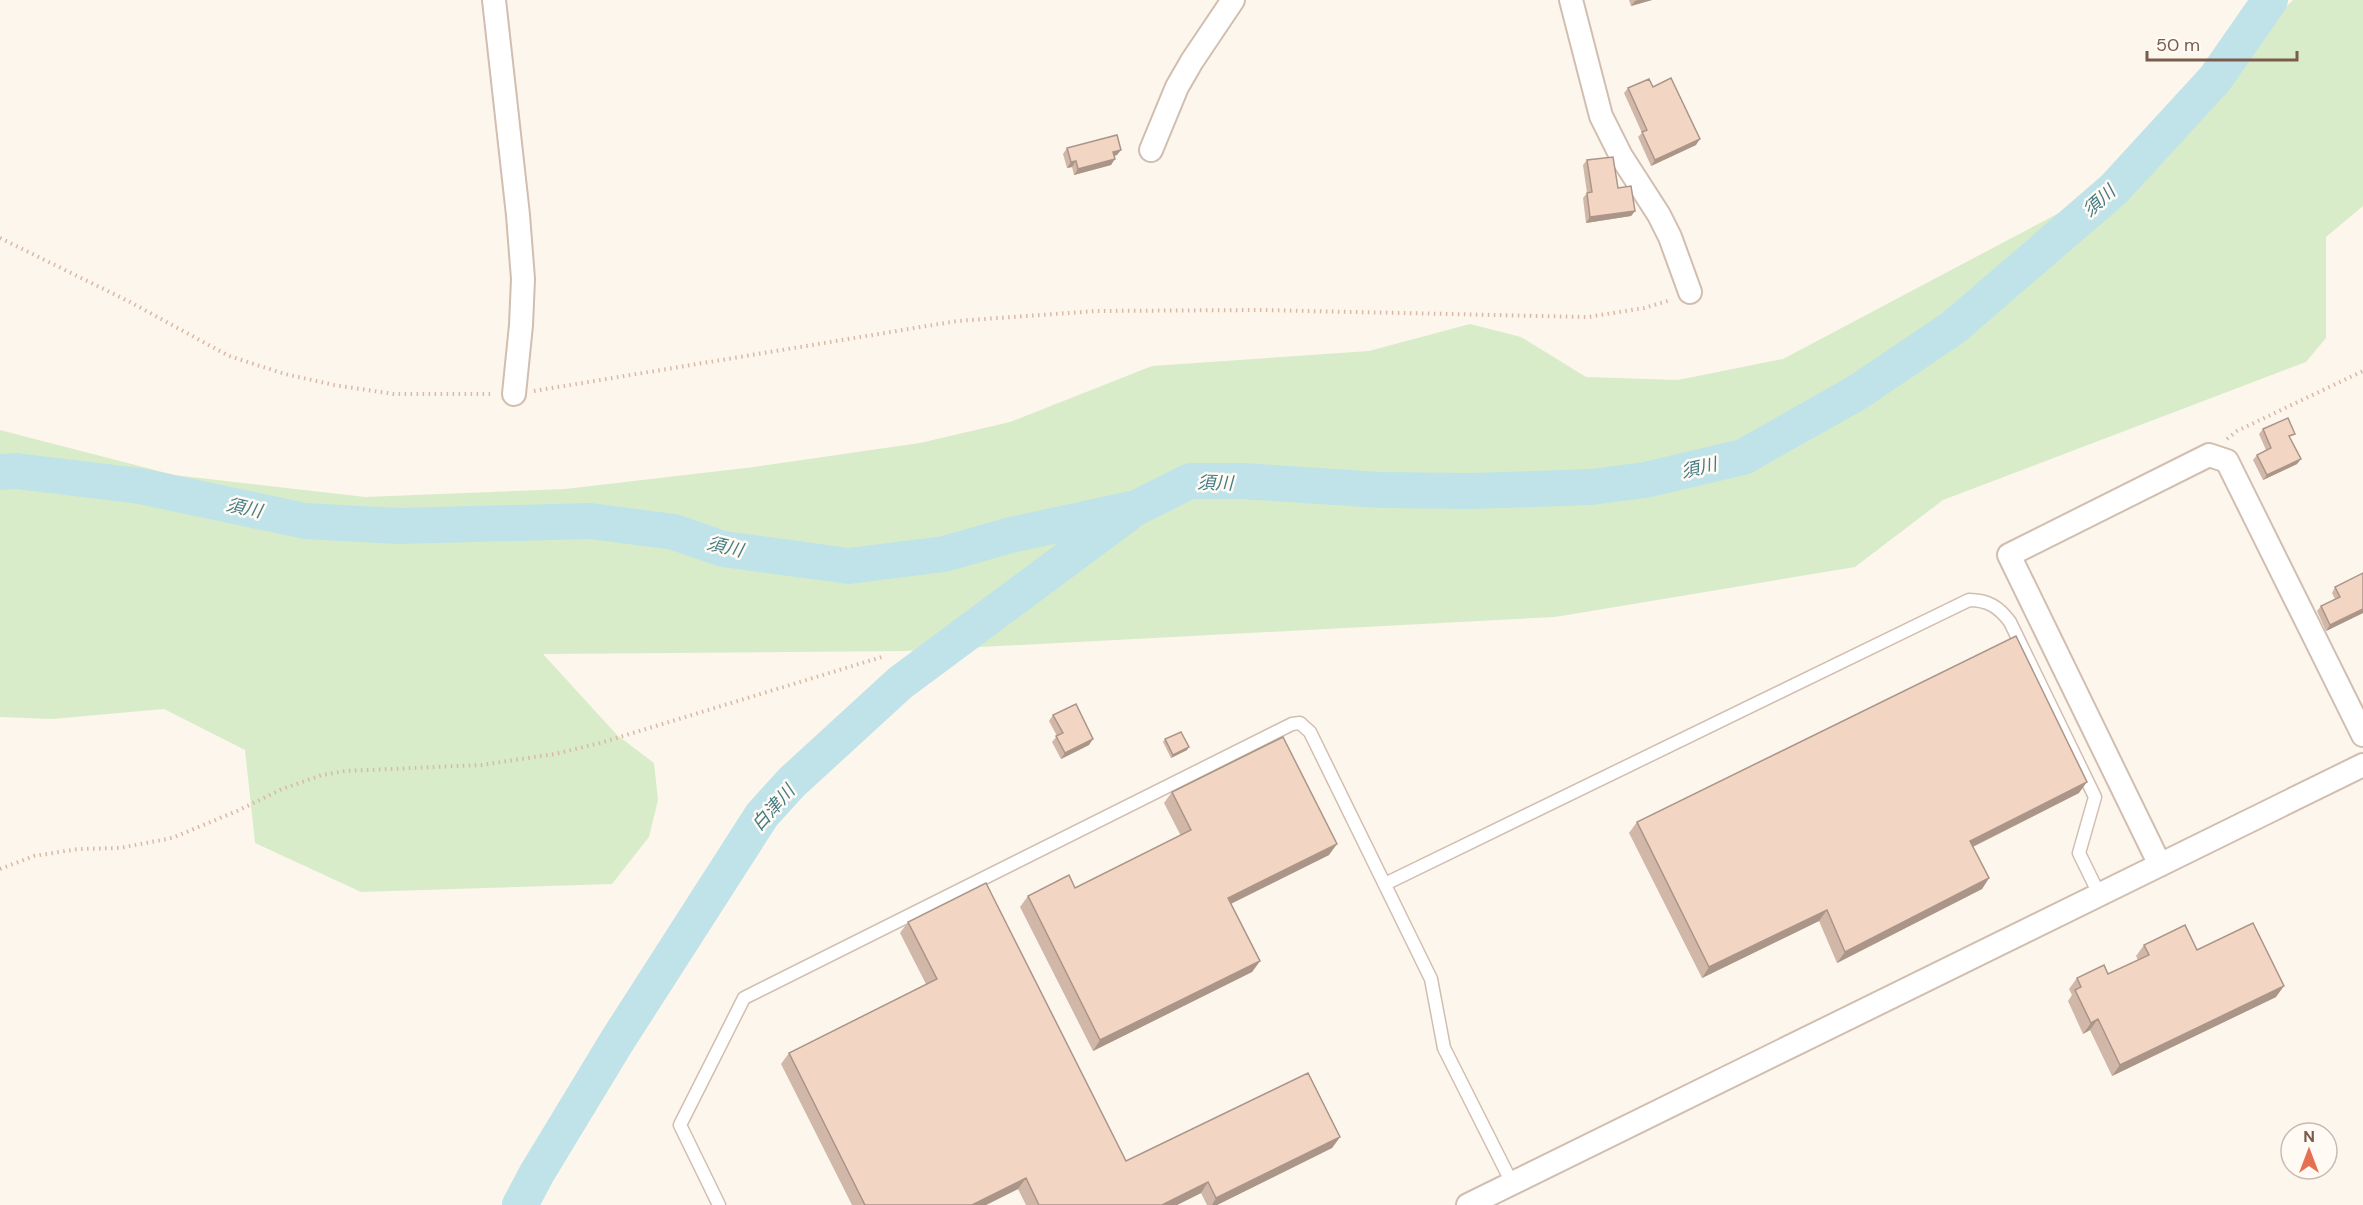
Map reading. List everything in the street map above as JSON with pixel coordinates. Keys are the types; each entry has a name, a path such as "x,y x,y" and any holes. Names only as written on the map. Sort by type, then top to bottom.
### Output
{"street":[{"path":"494,0 523,279 514,394"},
{"path":"1151,150 1177,87 1233,0"},
{"path":"1571,0 1601,116 1621,156 1659,215 1670,237 1690,292"},
{"path":"2160,865 2009,555 2209,455 2228,461 2363,735"},
{"path":"1468,1205 2099,894 2361,771"}],"lane":[{"path":"1385,884 1969,600 1983,600 2003,613 2010,622 2095,797 2079,853 2099,894"},
{"path":"719,1205 680,1125 744,998 1292,724 1300,723 1310,732 1431,980 1444,1048 1512,1183"}],"path":[{"path":"0,238 130,302 229,356 285,374 334,385 393,394 514,394 957,321 1096,311 1261,310 1588,317 1644,308 1690,292"},
{"path":"2219,458 2226,440 2237,431 2363,371"},
{"path":"0,869 34,856 78,849 120,848 172,838 282,789 345,771 458,768 555,754 882,657"}],"green space":[{"path":"2293,0 2363,0 2363,206 2326,237 2326,338 2306,362 1943,500 1855,567 1555,617 905,651 543,654 617,735 654,763 658,800 649,837 612,884 361,892 255,843 245,750 164,709 52,719 0,717 0,430 174,475 365,497 565,489 754,467 920,443 1010,422 1152,366 1369,351 1470,324 1521,337 1586,377 1678,380 1783,359 2108,187"}],"building":[{"path":"1671,78 1700,139 1655,160 1642,132 1647,130 1628,88 1649,79 1653,87"},
{"path":"1117,135 1121,150 1113,152 1115,159 1078,169 1076,161 1071,162 1067,148"},
{"path":"1613,157 1618,188 1631,186 1635,211 1590,217 1587,193 1592,192 1587,160"},
{"path":"2288,418 2295,434 2289,436 2301,459 2267,475 2257,455 2271,448 2263,429"},
{"path":"2363,573 2363,609 2330,625 2321,606 2340,597 2335,587"},
{"path":"2016,636 2087,782 1970,841 1989,878 1845,952 1827,910 1709,967 1637,822"},
{"path":"1076,704 1093,739 1065,753 1056,736 1063,733 1053,715"},
{"path":"1181,732 1189,747 1173,755 1165,739"},
{"path":"1283,737 1337,844 1228,898 1260,961 1100,1040 1028,896 1069,875 1075,888 1191,830 1172,792"},
{"path":"986,883 1126,1161 1308,1073 1340,1137 1216,1198 1208,1182 1162,1205 1039,1205 1026,1178 972,1205 865,1205 789,1053 937,979 908,922"},
{"path":"2253,923 2284,986 2120,1065 2098,1019 2091,1023 2075,990 2081,987 2077,978 2104,965 2108,974 2149,955 2144,945 2185,925 2197,950"}],"waterway":[{"name":"須川","path":"0,472 16,471 140,486 305,521 399,526 590,521 674,532 723,549 849,566 944,554 1011,535 1136,508 1190,481 1242,481 1380,490 1470,491 1591,487 1645,480 1743,457 1858,392 1954,327 2114,189 2215,79 2270,0"},
{"name":"白津川","path":"520,1205 617,1041 762,815 792,782 900,683 1126,515"}]}
